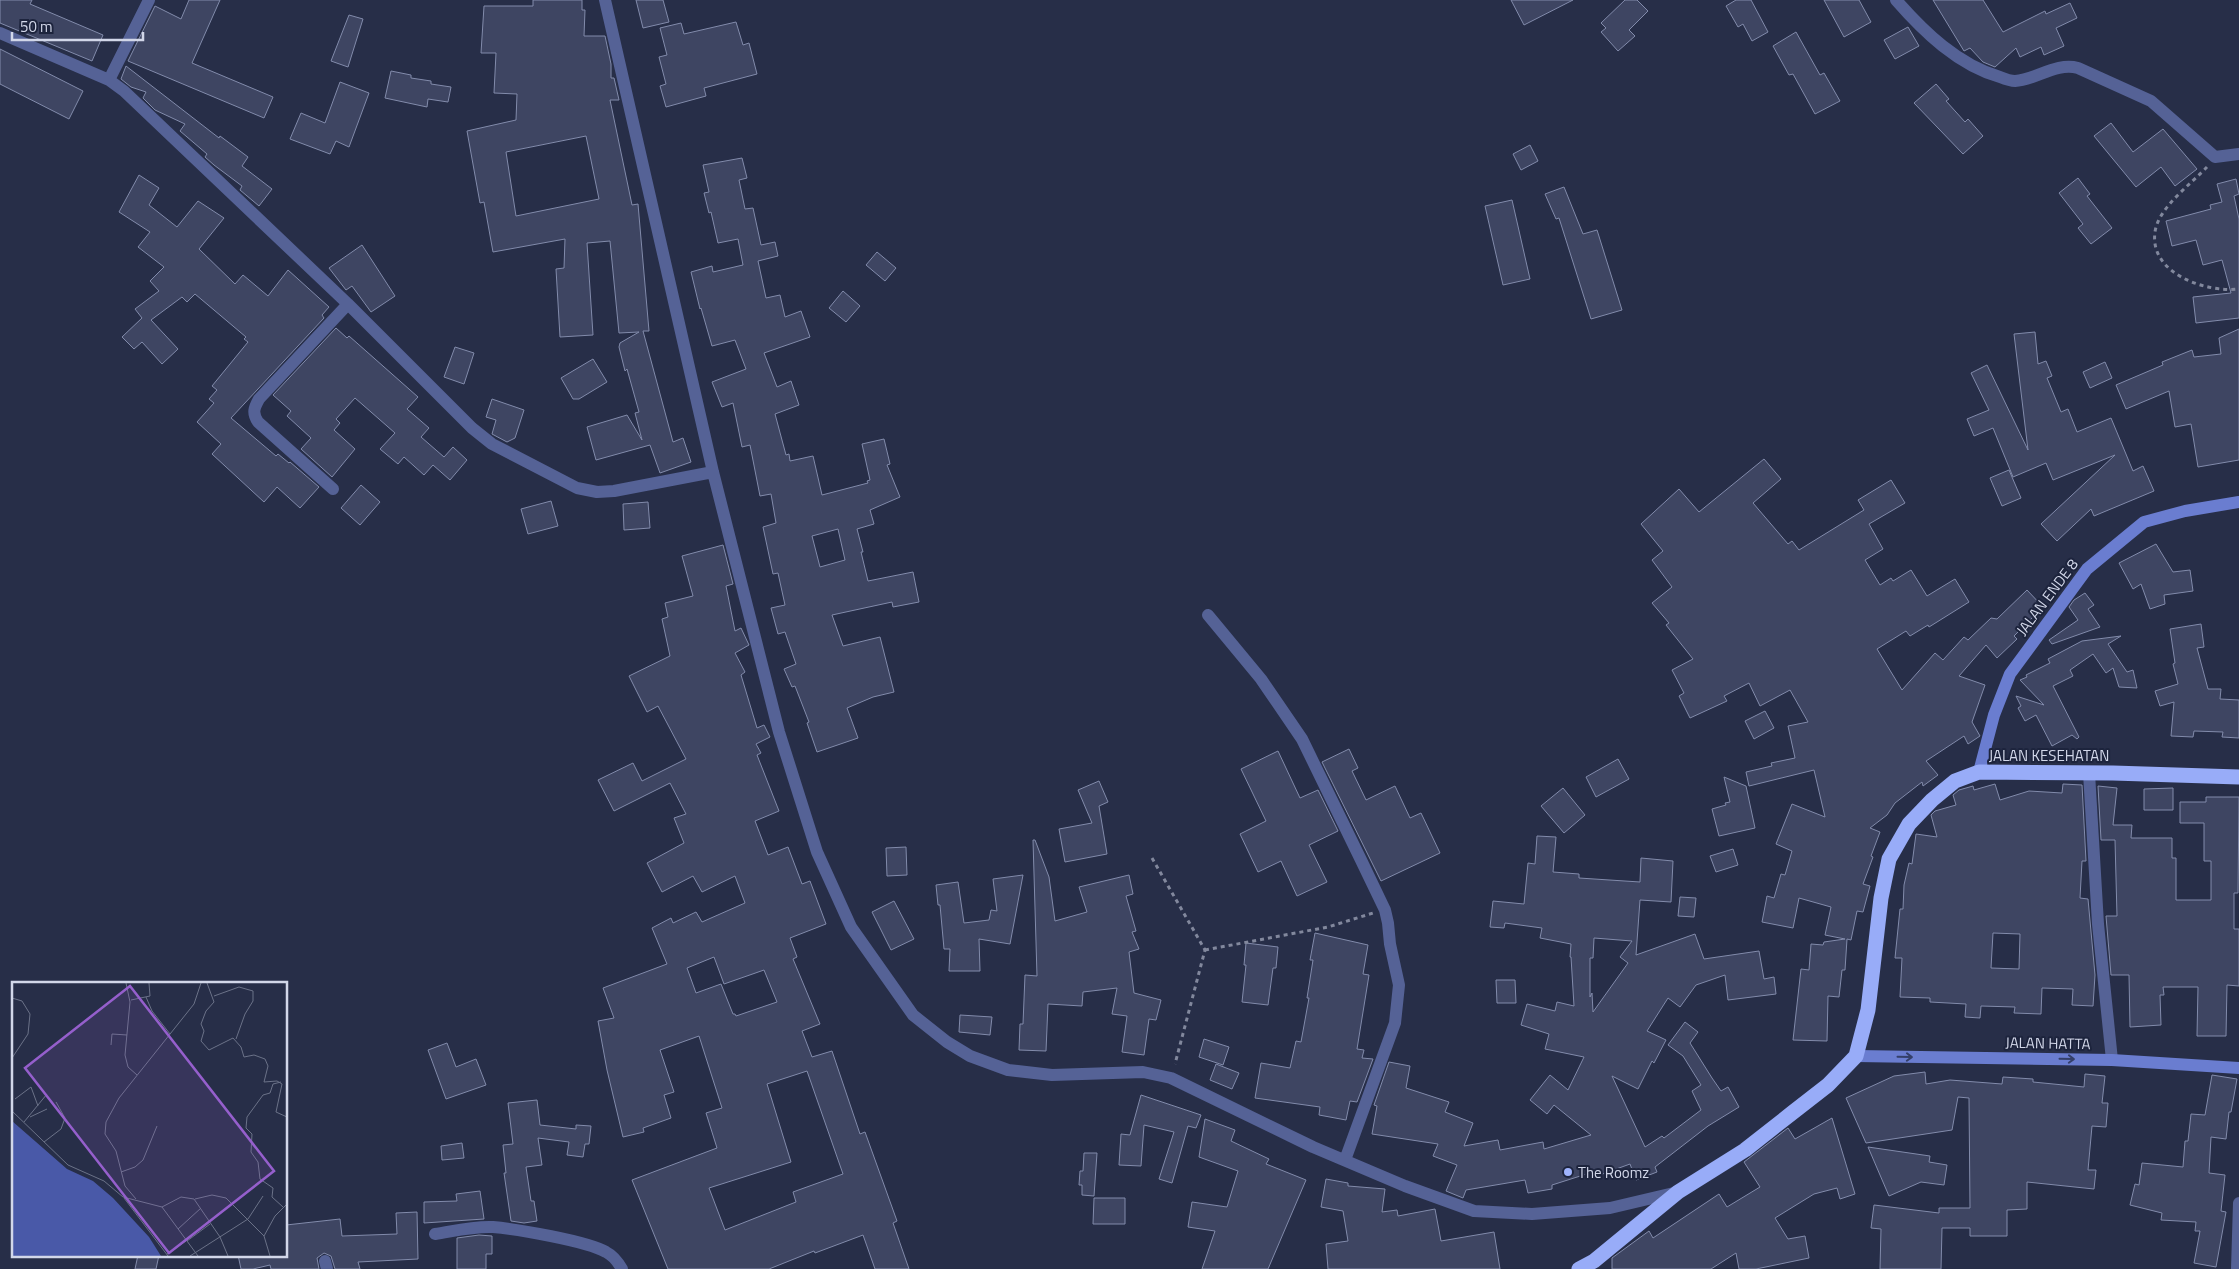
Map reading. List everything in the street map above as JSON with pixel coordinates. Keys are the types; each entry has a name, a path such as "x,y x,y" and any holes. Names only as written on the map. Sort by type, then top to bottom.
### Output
{"highway":[{"name":"JALAN KESEHATAN","path":"1856,1056 1868,1010 1881,898 1889,858 1909,824 1932,800 1955,781 1979,772 2239,777"},
{"path":"1579,1269 1594,1261 1678,1192 1746,1150 1828,1085 1856,1056"}],"street":[{"path":"109,80 149,0"},
{"path":"605,0 713,472 778,732 817,852 851,927 913,1015 947,1042 970,1056 1008,1070 1052,1075 1143,1072 1171,1078 1345,1160 1405,1186 1474,1211 1532,1214 1610,1208 1678,1192"},
{"path":"1896,0 1953,55 1981,71 2013,81 2029,78 2058,68 2071,66 2078,68 2151,100 2215,157 2239,154"},
{"path":"0,33 109,80 124,91 348,304 472,428 492,444 578,488 596,492 614,491 713,472"},
{"path":"333,489 258,422 254,417 254,409 260,399 348,304"},
{"name":"JALAN ENDE 8","path":"1979,772 1994,715 2010,674 2087,569 2144,522 2185,511 2239,502"},
{"path":"1208,615 1260,679 1302,739 1385,910 1399,985 1394,1023 1345,1160"},
{"path":"2089,773 2098,924 2112,1060"},
{"name":"JALAN HATTA","path":"1856,1056 2112,1060 2239,1068"},
{"path":"2237,1269 2239,1203"},
{"path":"435,1234 478,1228 522,1231 595,1247 608,1252 616,1259 622,1269"}],"path":[{"path":"2215,157 2165,211 2155,231 2156,244 2160,258 2172,270 2193,283 2227,290 2239,289"},
{"path":"1152,858 1205,950 1171,1078"},
{"path":"1205,950 1328,927 1385,910"}],"building":[{"path":"0,0 32,0 30,4 103,35 92,61 0,23"},
{"path":"189,0 220,0 192,63 273,97 264,118 128,61 155,6 181,19"},
{"path":"533,0 582,0 582,10 585,10 584,36 605,36 611,64 611,78 614,78 619,100 610,100 632,205 638,204 649,331 643,331 673,442 683,438 691,462 660,473 650,445 596,460 587,427 627,415 642,440 635,413 639,412 619,347 620,343 639,332 619,333 610,241 587,243 593,335 560,337 556,269 564,268 565,239 493,252 484,202 480,203 467,131 516,120 517,94 494,93 496,53 481,53 484,6 533,6","holes":["586,136 599,199 516,216 506,152"]},
{"path":"636,0 663,0 669,22 643,28"},
{"path":"1511,0 1573,0 1524,25"},
{"path":"1625,0 1637,0 1648,11 1629,30 1635,36 1618,51 1601,32 1606,28 1601,23"},
{"path":"1736,0 1751,0 1768,32 1752,41 1743,24 1738,27 1726,6"},
{"path":"1824,0 1859,0 1871,22 1844,37"},
{"path":"1933,0 1983,0 2003,32 2045,11 2046,14 2070,3 2077,18 2056,28 2064,46 2044,55 2041,47 2020,57 2016,48 1995,67 1983,62 1970,48 1964,51"},
{"path":"349,15 363,19 348,67 331,61"},
{"path":"736,22 743,45 749,43 757,74 704,88 706,96 666,107 660,86 666,84 659,57 667,55 660,28 681,23 684,34"},
{"path":"1908,27 1919,46 1895,59 1884,40"},
{"path":"1796,32 1820,75 1824,73 1840,101 1815,114 1793,74 1789,75 1773,46"},
{"path":"0,49 83,91 69,119 0,84"},
{"path":"126,66 219,138 220,136 248,157 242,166 272,189 259,206 240,190 242,186 214,165 205,157 207,154 180,131 185,124 155,110 143,98 146,92 131,87 121,79"},
{"path":"391,71 411,75 411,78 431,81 431,84 451,87 448,102 428,99 427,107 385,98"},
{"path":"340,82 369,93 349,147 336,141 330,154 290,139 301,113 325,123"},
{"path":"1936,84 1949,99 1946,101 1965,122 1968,119 1983,136 1963,154 1914,103"},
{"path":"2111,123 2133,152 2163,129 2197,169 2175,186 2161,167 2136,187 2094,136"},
{"path":"1530,145 1538,161 1521,170 1513,154"},
{"path":"742,158 747,178 739,180 745,209 753,208 761,245 775,242 778,256 758,261 766,298 780,295 785,317 801,311 810,337 764,353 777,387 791,381 799,405 775,414 786,455 789,454 790,461 813,456 822,495 868,483 867,481 870,480 862,444 884,439 890,464 887,465 900,497 870,510 874,524 857,529 863,552 861,552 868,581 913,572 919,602 893,607 892,602 832,615 843,646 880,637 894,692 873,697 847,708 858,738 817,752 807,723 809,722 795,686 792,687 784,669 796,664 785,632 778,634 771,608 785,605 778,573 773,574 763,527 776,523 771,494 760,496 750,445 742,447 733,403 722,407 712,382 746,369 735,340 712,346 691,272 712,266 713,272 743,265 738,239 718,243 711,212 709,213 704,193 709,192 703,165","holes":["838,529 845,560 820,567 812,536"]},
{"path":"139,175 159,188 149,205 177,227 198,201 224,218 199,249 235,284 243,275 268,296 288,270 329,307 322,315 324,318 231,418 276,456 278,454 290,462 319,487 300,508 277,487 264,502 212,454 221,444 197,422 214,403 209,399 217,390 212,386 248,342 244,339 246,337 195,294 187,302 182,297 151,320 178,349 162,364 142,342 134,349 122,337 142,318 135,309 159,291 150,281 164,267 138,247 150,232 119,212"},
{"path":"2078,178 2090,194 2087,196 2112,228 2091,244 2078,228 2083,224 2059,193"},
{"path":"2236,179 2239,194 2234,196 2239,219 2239,318 2196,323 2193,297 2231,293 2222,260 2203,265 2196,240 2172,246 2166,221 2211,209 2210,205 2222,202 2217,184"},
{"path":"1564,187 1583,234 1597,230 1622,310 1591,319 1559,218 1556,219 1545,194"},
{"path":"1512,200 1530,279 1503,285 1485,206"},
{"path":"362,245 395,296 371,312 352,286 346,290 329,268"},
{"path":"877,252 896,268 885,281 866,265"},
{"path":"843,291 860,306 846,322 829,308"},
{"path":"336,328 347,338 349,336 418,397 407,409 429,428 421,437 444,457 453,447 467,460 450,480 433,465 424,475 404,457 398,464 380,449 395,433 355,398 336,419 340,423 334,430 355,449 332,477 301,449 311,438 287,416 291,411 273,395"},
{"path":"2239,329 2239,460 2198,467 2191,424 2175,427 2169,391 2126,409 2116,385 2163,365 2162,362 2192,350 2194,357 2221,354 2219,338"},
{"path":"2035,332 2038,364 2046,361 2052,376 2047,378 2061,412 2068,409 2077,432 2111,418 2133,471 2143,466 2154,491 2094,516 2091,509 2057,541 2041,524 2115,455 2053,480 2046,463 2013,477 1993,428 1974,436 1967,419 1989,410 1971,373 1987,365 2028,450 2014,334"},
{"path":"455,347 474,353 464,384 444,377"},
{"path":"593,359 607,382 579,399 573,399 561,378"},
{"path":"2105,362 2112,378 2090,388 2083,372"},
{"path":"492,399 524,410 515,438 507,442 492,434 496,420 486,417"},
{"path":"1764,459 1781,479 1753,503 1788,544 1792,541 1799,550 1864,510 1858,500 1891,480 1905,503 1869,524 1883,549 1865,560 1880,585 1891,578 1893,581 1911,570 1927,596 1955,579 1969,602 1929,627 1928,625 1910,636 1906,631 1877,649 1902,690 1935,653 1943,660 1964,637 1968,640 1991,618 1997,619 2027,590 2043,607 2014,636 2017,639 1997,658 1986,645 1959,676 1985,685 1972,722 1980,736 1968,744 1964,736 1926,761 1938,775 1923,786 1922,782 1895,803 1887,815 1870,828 1880,832 1863,884 1870,886 1863,912 1857,911 1851,940 1847,939 1845,970 1842,970 1839,997 1828,996 1827,1041 1793,1040 1801,969 1809,970 1811,944 1823,945 1824,942 1845,939 1825,935 1831,907 1799,898 1793,928 1762,922 1767,896 1774,898 1781,874 1785,875 1792,851 1776,844 1792,804 1825,817 1814,770 1749,786 1746,772 1772,766 1771,763 1795,758 1788,726 1808,722 1790,690 1760,706 1749,683 1724,696 1727,701 1690,718 1679,696 1684,693 1672,670 1693,659 1666,625 1669,623 1652,603 1672,587 1652,560 1663,551 1641,524 1679,489 1699,512"},
{"path":"2009,470 2021,498 2002,506 1990,478"},
{"path":"361,485 380,502 360,525 341,508"},
{"path":"551,501 558,526 528,534 521,509"},
{"path":"648,502 650,528 624,530 623,504"},
{"path":"2156,544 2173,572 2190,570 2193,591 2164,595 2165,604 2150,609 2141,584 2133,589 2119,563"},
{"path":"723,545 733,584 726,586 735,631 741,628 749,645 735,653 745,672 741,675 757,728 764,725 770,737 756,744 761,753 757,755 779,811 755,821 768,855 788,847 802,884 810,881 826,924 790,938 797,957 793,959 820,1024 802,1031 812,1057 832,1051 860,1134 865,1132 897,1221 893,1223 909,1269 875,1269 863,1235 815,1253 814,1251 769,1269 668,1269 632,1180 717,1148 706,1113 722,1108 699,1036 660,1050 674,1092 664,1095 671,1118 643,1128 644,1132 623,1137 607,1070 598,1021 614,1018 603,988 667,964 652,928 671,918 673,923 696,912 702,922 745,903 735,876 702,892 693,876 662,892 647,863 684,843 674,818 686,814 670,783 614,811 598,780 633,763 642,781 686,759 658,706 647,712 629,676 670,656 662,619 668,617 665,603 693,596 682,556","holes":["714,957 724,984 764,970 777,1002 736,1016 733,1014 721,984 696,993 687,968","807,1071 843,1174 793,1192 796,1202 725,1230 709,1188 791,1162 767,1084"]},
{"path":"2085,593 2094,605 2088,609 2100,627 2052,644 2049,640 2078,620 2069,607 2074,600"},
{"path":"2201,624 2204,647 2197,648 2208,689 2221,689 2220,699 2239,700 2239,738 2222,737 2223,732 2194,731 2193,737 2171,736 2174,702 2160,706 2155,691 2178,684 2173,664 2175,663 2170,629"},
{"path":"2121,636 2108,644 2127,672 2133,670 2137,688 2119,687 2113,668 2106,673 2093,654 2070,670 2073,676 2053,686 2079,737 2077,739 2072,735 2052,746 2036,715 2025,721 2018,708 2021,706 2016,696 2044,705 2020,680 2050,663 2048,659 2082,641"},
{"path":"1765,711 1774,728 1754,739 1745,721"},
{"path":"1349,749 1358,768 1352,771 1366,800 1395,786 1410,818 1421,813 1440,853 1381,881 1322,762"},
{"path":"1278,751 1300,798 1318,790 1338,831 1309,845 1327,882 1297,896 1281,861 1258,872 1240,834 1266,821 1241,769"},
{"path":"1618,759 1629,779 1596,797 1586,777"},
{"path":"1724,777 1746,786 1755,828 1719,836 1712,809 1730,802"},
{"path":"1099,781 1108,802 1099,806 1107,854 1065,862 1059,829 1092,823 1078,790"},
{"path":"1995,784 2000,800 2029,791 2062,793 2063,784 2082,785 2086,861 2082,861 2080,898 2088,899 2095,975 2093,1006 2072,1005 2073,989 2042,988 2041,1014 2014,1013 2015,1007 1981,1006 1980,1018 1965,1017 1966,1004 1930,1002 1930,998 1900,997 1902,958 1895,958 1900,909 1903,909 1904,885 1909,863 1912,864 1916,834 1937,837 1931,815 1935,811 1956,805 1953,795 1959,790 1973,786 1974,790","holes":["1993,933 2020,934 2019,969 1991,968"]},
{"path":"2098,786 2117,788 2113,825 2132,825 2131,838 2172,838 2172,858 2176,858 2176,900 2211,900 2211,861 2204,861 2204,823 2180,823 2180,802 2206,802 2206,797 2239,797 2238,893 2234,893 2234,929 2239,929 2239,986 2227,985 2226,1036 2197,1036 2198,987 2163,987 2164,995 2160,995 2161,1025 2130,1027 2129,975 2111,975 2106,916 2117,916 2115,840 2101,840"},
{"path":"1563,788 1585,815 1564,833 1541,806"},
{"path":"2173,788 2173,810 2144,810 2144,789"},
{"path":"1537,836 1556,837 1553,872 1579,874 1579,878 1640,882 1641,858 1673,861 1671,902 1640,900 1636,955 1695,934 1704,959 1759,951 1764,979 1774,977 1776,994 1728,1000 1725,975 1696,985 1680,1007 1668,998 1647,1031 1666,1040 1654,1063 1652,1061 1638,1089 1612,1076 1645,1147 1662,1136 1664,1138 1701,1110 1692,1091 1701,1085 1683,1056 1668,1045 1685,1022 1698,1032 1690,1043 1712,1078 1721,1091 1728,1087 1739,1107 1708,1126 1655,1167 1657,1172 1636,1180 1630,1164 1597,1176 1596,1171 1552,1185 1552,1189 1528,1193 1525,1180 1466,1190 1463,1198 1446,1191 1457,1165 1433,1156 1438,1144 1372,1134 1377,1106 1374,1105 1389,1062 1410,1066 1406,1088 1449,1102 1445,1112 1473,1123 1464,1146 1498,1140 1500,1150 1543,1142 1544,1149 1591,1135 1554,1105 1547,1114 1530,1100 1550,1075 1568,1090 1584,1057 1545,1049 1549,1034 1521,1025 1527,1004 1555,1011 1557,1002 1574,1006 1570,957 1571,944 1540,938 1542,928 1505,923 1504,928 1490,927 1493,901 1524,904 1528,863 1535,864","holes":["1594,938 1632,941 1620,957 1628,963 1593,1012 1592,993 1590,997 1590,958 1593,958"]},
{"path":"1033,840 1035,840 1049,877 1055,921 1087,912 1079,887 1129,875 1133,894 1126,896 1136,931 1132,932 1139,949 1129,952 1134,993 1161,1000 1156,1020 1149,1019 1144,1055 1122,1052 1127,1016 1112,1014 1117,988 1083,992 1082,1006 1048,1004 1046,1051 1019,1050 1020,1024 1023,1024 1025,975 1037,976"},
{"path":"906,847 907,875 887,876 886,848"},
{"path":"1733,849 1738,865 1716,872 1710,856"},
{"path":"1023,875 1010,944 979,939 980,971 949,971 950,949 944,949 936,885 958,882 964,923 989,920 991,910 997,911 993,879"},
{"path":"1680,897 1696,898 1694,917 1678,916"},
{"path":"894,901 914,939 891,950 872,912"},
{"path":"1315,933 1368,945 1363,974 1369,975 1357,1049 1364,1050 1362,1058 1373,1059 1357,1102 1350,1101 1346,1120 1319,1115 1320,1107 1255,1098 1261,1063 1290,1068 1296,1041 1301,1042 1309,998 1307,998 1313,960 1310,960"},
{"path":"1246,943 1278,947 1276,968 1273,968 1268,1005 1242,1002"},
{"path":"1496,980 1515,980 1516,1003 1497,1003"},
{"path":"960,1015 992,1017 990,1035 959,1032"},
{"path":"1204,1039 1229,1047 1223,1065 1199,1057"},
{"path":"447,1043 456,1067 476,1059 486,1085 446,1099 428,1050"},
{"path":"1216,1064 1239,1073 1232,1089 1210,1080"},
{"path":"1925,1072 1926,1084 1950,1080 2002,1084 2003,1077 2033,1079 2033,1082 2084,1087 2085,1074 2105,1076 2102,1103 2108,1103 2106,1127 2092,1126 2088,1170 2096,1170 2094,1189 2027,1182 2027,1209 2007,1210 2007,1236 1970,1236 1970,1228 1942,1228 1941,1269 1880,1269 1881,1229 1871,1228 1874,1205 1939,1213 1939,1208 1970,1208 1969,1098 1958,1097 1952,1130 1866,1143 1846,1098 1894,1076"},
{"path":"2212,1075 2237,1079 2231,1112 2229,1112 2226,1139 2211,1137 2209,1173 2225,1175 2221,1211 2226,1212 2216,1267 2194,1263 2200,1231 2195,1231 2196,1222 2161,1220 2162,1213 2130,1205 2135,1184 2139,1185 2142,1163 2183,1167 2185,1141 2188,1141 2191,1114 2205,1115"},
{"path":"1141,1095 1201,1115 1196,1128 1188,1126 1172,1183 1159,1179 1174,1132 1144,1125 1141,1166 1119,1165 1121,1134 1130,1135"},
{"path":"537,1100 540,1125 576,1129 576,1125 591,1126 589,1144 585,1144 583,1157 567,1155 569,1142 538,1138 542,1165 526,1167 531,1201 534,1201 537,1221 524,1223 511,1221 504,1173 506,1173 503,1145 513,1144 508,1103"},
{"path":"1832,1118 1855,1194 1840,1199 1837,1188 1814,1194 1775,1218 1788,1239 1805,1236 1809,1258 1756,1269 1739,1269 1736,1253 1711,1269 1612,1269 1612,1258 1649,1231 1653,1238 1719,1194 1727,1207 1760,1187 1744,1162 1788,1128 1795,1139"},
{"path":"1205,1119 1235,1130 1231,1141 1269,1159 1266,1164 1306,1180 1268,1269 1202,1269 1215,1231 1188,1227 1192,1202 1227,1207 1238,1171 1199,1157"},
{"path":"462,1143 464,1158 442,1160 441,1146"},
{"path":"1868,1147 1930,1156 1929,1162 1947,1165 1944,1185 1921,1182 1889,1196"},
{"path":"1084,1153 1097,1153 1094,1196 1082,1195 1082,1185 1079,1185 1080,1171 1083,1171"},
{"path":"1326,1179 1348,1183 1348,1186 1385,1189 1382,1212 1397,1210 1398,1216 1435,1209 1441,1241 1494,1232 1500,1269 1328,1269 1326,1244 1348,1241 1343,1211 1321,1207"},
{"path":"480,1191 484,1219 424,1223 424,1202 457,1201 456,1194"},
{"path":"1094,1198 1125,1198 1125,1224 1093,1224"},
{"path":"417,1212 418,1259 358,1262 360,1269 335,1269 331,1256 324,1253 317,1258 319,1269 271,1269 270,1265 253,1269 241,1269 238,1256 288,1256 288,1225 340,1219 342,1236 397,1234 396,1213"},
{"path":"479,1235 492,1236 492,1254 486,1254 486,1269 457,1269 457,1238"},
{"path":"138,1256 159,1256 156,1269 135,1269"}],"place":[{"name":"The Roomz","path":"1568,1172"}]}
